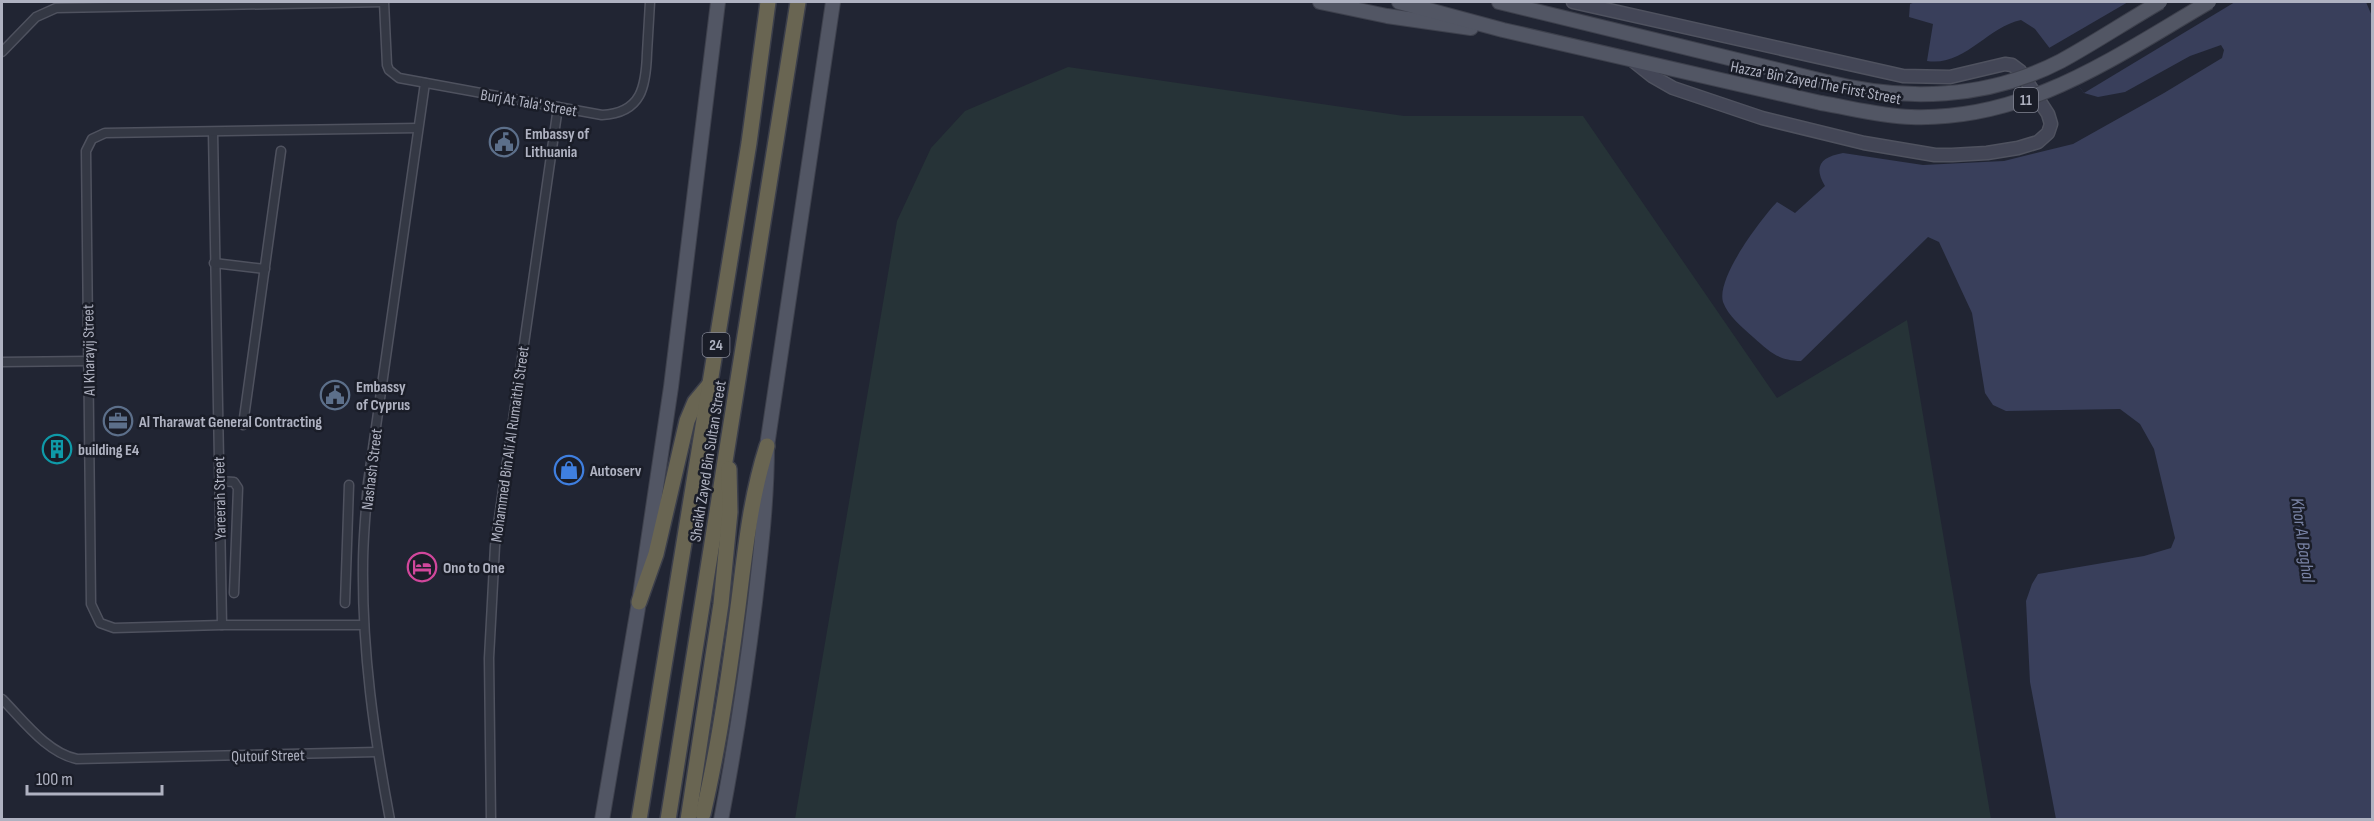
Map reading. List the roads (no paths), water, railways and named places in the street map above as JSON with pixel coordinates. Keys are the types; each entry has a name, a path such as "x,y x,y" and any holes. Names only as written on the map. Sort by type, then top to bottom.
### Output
{"highway":[{"name":"Sheikh Zayed Bin Sultan Street","path":"639,819 749,143 768,2"},
{"name":"Sheikh Zayed Bin Sultan Street","path":"668,819 798,2"},
{"path":"639,602 652,567 687,421 695,402 710,384"},
{"path":"704,814 725,701 751,505 767,446"},
{"path":"688,819 715,651 727,558 731,498 730,470 726,456"}],"main road":[{"path":"721,819 745,675 761,549 766,501 767,446 832,2"},
{"path":"1320,2 1426,23 1503,30"},
{"name":"Hazza' Bin Zayed The First Street","path":"1399,2 1503,30 1821,103 1892,116 1911,117 1948,116 2004,107 2043,94 2079,77 2209,2"},
{"name":"Hazza' Bin Zayed The First Street","path":"1499,2 1827,82 1875,92 1923,95 1962,92 2001,84 2059,61 2160,2"},
{"path":"602,819 639,602 671,387 719,3"}],"street":[{"name":"Burj At Tala' Street","path":"384,2 387,65 399,78 602,115 615,114 634,103 645,84 650,2"},
{"path":"2,52 36,17 56,8 384,2"},
{"path":"1573,2 1903,76 1950,77 2004,64 2012,65 2020,71 2048,114 2051,124 2042,140 2025,146 1987,153 1935,155 1828,135 1746,113 1673,88 1652,76 1632,60"},
{"name":"Nashash Street","path":"390,819 377,752 364,625 363,547 368,483 425,83"},
{"name":"Mohammed Bin Ali Al Rumaithi Street","path":"491,819 489,658 495,546 558,107"},
{"name":"Al Kharayij Street","path":"364,625 114,628 100,623 91,603 85,158 88,145 98,135 105,133 418,128"},
{"name":"Yareerah Street","path":"213,132 222,625"},
{"path":"243,425 281,151"},
{"path":"214,263 265,269"},
{"path":"2,362 88,362"},
{"path":"219,481 234,482 238,488 234,593"},
{"path":"345,603 349,485"},
{"path":"347,546 363,547"},
{"path":"221,554 236,558"},
{"name":"Qutouf Street","path":"2,699 52,748 77,759 377,752"}],"water":[{"name":"Khor Al Baghal","path":"1915,2 2366,2 2372,16 2372,819 2056,819 2030,682 2026,601 2038,574 2144,556 2171,548 2175,538 2154,449 2140,424 2120,409 2006,411 1993,405 1985,393 1972,313 1939,242 1928,237 1801,361 1786,359 1769,351 1732,317 1725,307 1723,292 1726,279 1741,249 1777,202 1795,213 1825,186 1821,179 1820,168 1824,160 1829,157 1843,153 1923,165 2004,161 2073,144 2222,58 2224,50 2221,45 2190,56 2125,92 2098,97 2084,93 2035,29 2021,20 1997,30 1953,58 1927,61 1933,24 1909,17 1910,4"}],"place":[{"name":"Embassy of Lithuania","path":"504,142"},
{"name":"Embassy of Cyprus","path":"335,395"},
{"name":"Al Tharawat General Contracting","path":"118,421"},
{"name":"building E4","path":"57,449"},
{"name":"Autoserv","path":"569,470"},
{"name":"Ono to One","path":"422,567"}]}
